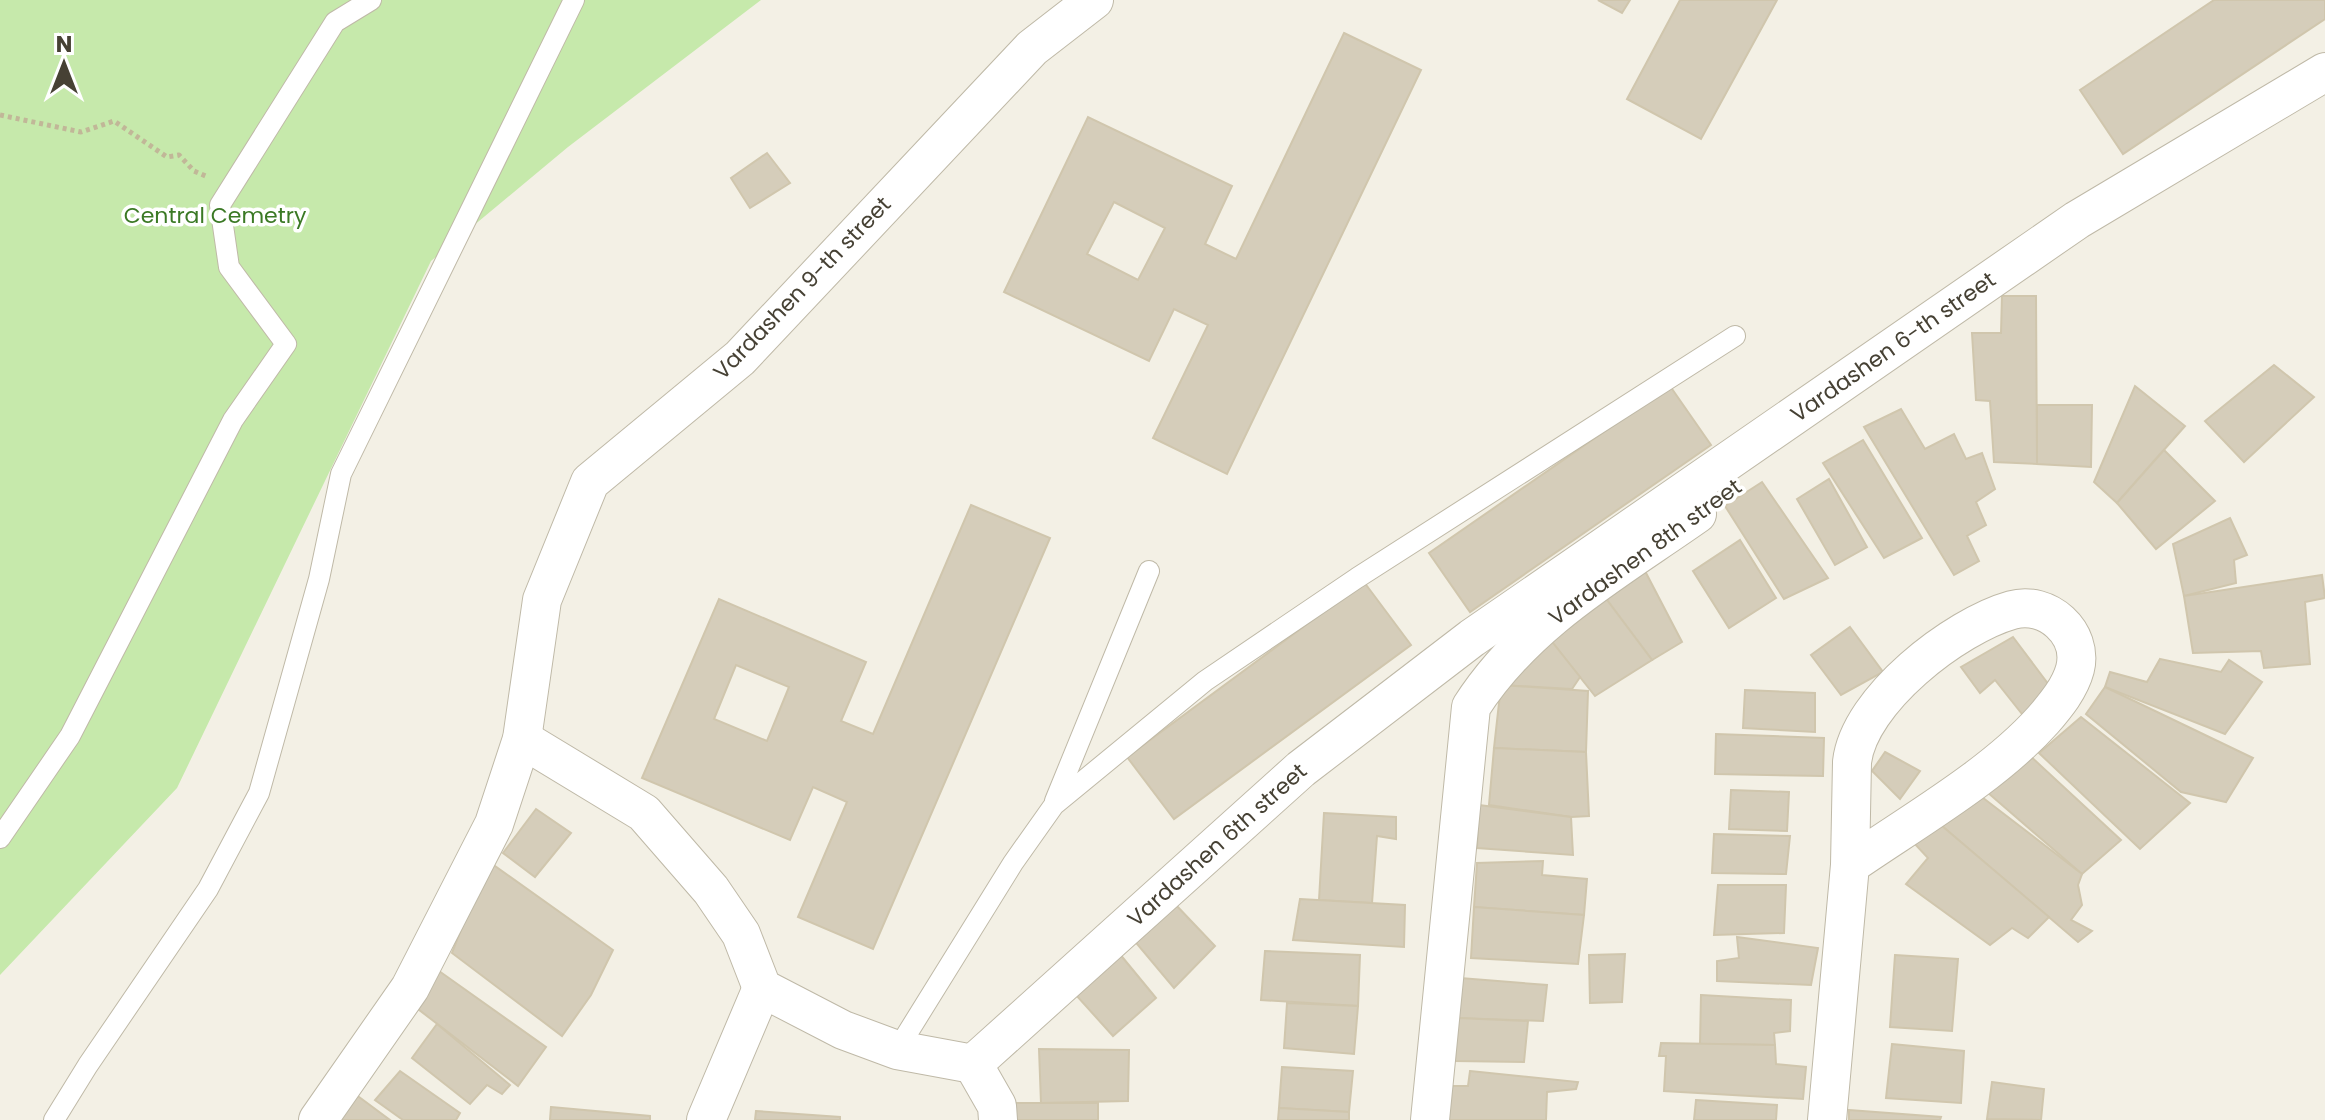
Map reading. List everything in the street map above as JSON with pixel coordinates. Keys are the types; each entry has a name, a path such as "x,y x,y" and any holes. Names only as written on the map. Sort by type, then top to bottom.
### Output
{"street":[{"name":"Vardashen 9-th street","path":"318,1120 410,988 494,824 522,739 542,600 590,482 740,358 1032,48 1094,0"},
{"name":"Vardashen 6th street","path":"973,1064 1301,769 1472,638 2077,220 2325,72"},
{"name":"Vardashen 8th street","path":"1430,1120 1467,734 1471,707 1487,683 1518,648 1564,606 1981,314"},
{"path":"1827,1120 1850,865 1854,746 1877,705 1925,658 1978,626 2014,609 2041,610 2055,617 2066,627 2077,655 2069,685 2042,720 1996,762 1850,865"},
{"path":"522,739 644,813 711,890 741,934 762,988 843,1030 897,1050 973,1064 997,1106 998,1120"},
{"path":"706,1120 762,988"}],"lane":[{"path":"0,838 70,736 233,420 286,344 229,267 220,205 335,22 371,0"},
{"path":"54,1120 208,889 259,793 319,579 341,474 574,0"},
{"path":"1054,805 1205,681 1357,578 1735,336"},
{"path":"897,1050 1013,863 1054,805 1149,571"}],"path":[{"path":"0,115 81,132 114,121 167,157 179,155 194,171 232,187"}],"green space":[{"name":"Central Cemetry","path":"0,0 761,0 568,147 431,261 177,788 0,975"}],"building":[{"path":"1598,0 1630,0 1622,13"},
{"path":"1680,0 1777,0 1701,139 1627,99"},
{"path":"2214,0 2325,0 2325,19 2123,154 2080,90"},
{"path":"1344,33 1421,70 1227,474 1153,438 1208,325 1174,309 1149,361 1004,292 1088,117 1232,186 1205,244 1236,259","holes":["1114,202 1165,228 1138,280 1087,254"]},
{"path":"767,153 790,183 750,208 731,178"},
{"path":"2002,296 2036,296 2037,464 1994,462 1990,401 1976,400 1972,333 2001,333"},
{"path":"2274,365 2314,397 2244,462 2205,421"},
{"path":"1670,386 1711,445 1470,612 1429,553"},
{"path":"2135,386 2185,426 2117,503 2094,482"},
{"path":"2037,405 2092,405 2091,467 2037,464"},
{"path":"1901,409 1925,449 1954,434 1966,459 1982,453 1995,489 1976,502 1986,525 1967,536 1979,561 1954,575 1864,427"},
{"path":"1863,440 1922,538 1884,558 1823,463"},
{"path":"2164,450 2215,501 2156,549 2117,503"},
{"path":"1829,479 1867,547 1835,565 1797,499"},
{"path":"1762,482 1828,578 1784,599 1725,506"},
{"path":"971,505 1050,538 873,949 798,917 847,802 813,787 790,840 642,778 719,599 866,662 841,721 873,734","holes":["736,665 789,687 767,741 714,719"]},
{"path":"2230,518 2247,555 2234,560 2236,583 2184,596 2173,544"},
{"path":"1740,540 1776,598 1729,628 1693,571"},
{"path":"1645,571 1682,642 1652,660 1604,596"},
{"path":"2322,575 2325,598 2305,602 2310,664 2264,668 2261,651 2193,653 2184,596"},
{"path":"1364,582 1411,645 1174,819 1127,757"},
{"path":"1604,596 1652,660 1595,696 1549,638"},
{"path":"1850,627 1883,672 1841,695 1811,655"},
{"path":"2013,637 2055,693 2022,714 1995,680 1980,693 1961,667"},
{"path":"1549,638 1580,677 1572,689 1501,685"},
{"path":"2160,659 2221,672 2229,660 2262,682 2225,734 2105,687 2110,672 2147,682"},
{"path":"1501,685 1588,691 1586,752 1494,748"},
{"path":"2105,687 2253,758 2226,802 2181,792 2086,714"},
{"path":"1745,690 1815,693 1815,732 1743,728"},
{"path":"2081,717 2190,803 2140,849 2039,753"},
{"path":"1716,734 1824,738 1823,776 1715,774"},
{"path":"1494,748 1586,752 1589,816 1571,817 1489,805"},
{"path":"1885,752 1920,771 1900,799 1872,771"},
{"path":"2027,753 2121,840 2082,874 1987,792"},
{"path":"1731,790 1789,792 1787,831 1729,829"},
{"path":"1974,791 2082,874 2078,885 2082,905 2071,920 2092,931 2078,942 1935,820"},
{"path":"1479,805 1571,817 1573,855 1477,848"},
{"path":"536,809 571,833 535,877 503,853"},
{"path":"1324,813 1396,817 1396,839 1377,836 1372,903 1319,900"},
{"path":"1935,820 2049,917 2028,938 2012,928 1990,945 1906,884 1928,858 1914,843"},
{"path":"1714,834 1790,836 1786,874 1712,873"},
{"path":"488,861 613,950 591,995 562,1036 452,953"},
{"path":"1543,861 1542,875 1587,879 1584,915 1474,907 1477,863"},
{"path":"1718,885 1786,885 1784,933 1714,935"},
{"path":"1300,899 1405,905 1404,947 1293,940"},
{"path":"1175,904 1215,946 1174,988 1132,938"},
{"path":"1474,907 1584,915 1578,964 1471,958"},
{"path":"1737,937 1818,948 1811,985 1717,981 1717,961 1739,958"},
{"path":"1114,947 1156,998 1113,1036 1066,984"},
{"path":"1265,951 1360,955 1358,1006 1261,1000"},
{"path":"1625,954 1622,1002 1590,1003 1589,955"},
{"path":"1895,955 1958,959 1952,1031 1890,1027"},
{"path":"439,971 546,1047 518,1086 414,1006"},
{"path":"1460,978 1547,985 1543,1021 1457,1018"},
{"path":"1701,995 1791,1000 1790,1031 1774,1033 1775,1045 1700,1044"},
{"path":"1287,1003 1358,1006 1354,1054 1284,1048"},
{"path":"1457,1018 1528,1021 1524,1062 1455,1061"},
{"path":"437,1024 510,1085 502,1094 487,1085 470,1104 412,1058"},
{"path":"1661,1043 1775,1045 1776,1064 1806,1067 1803,1099 1664,1091 1666,1056 1659,1056"},
{"path":"1892,1044 1964,1051 1961,1103 1886,1098"},
{"path":"1039,1049 1129,1050 1128,1101 1041,1103"},
{"path":"1282,1067 1353,1071 1349,1112 1279,1108"},
{"path":"400,1071 460,1113 456,1120 403,1120 375,1100"},
{"path":"1470,1071 1578,1082 1576,1089 1547,1092 1546,1120 1441,1120 1445,1086 1468,1086"},
{"path":"1992,1082 2044,1089 2041,1120 1987,1119"},
{"path":"351,1091 390,1120 327,1120"},
{"path":"1696,1100 1777,1105 1776,1120 1694,1120"},
{"path":"1011,1103 1098,1103 1098,1120 1010,1120"},
{"path":"551,1107 650,1116 650,1120 550,1120"},
{"path":"1279,1108 1349,1112 1349,1120 1278,1120"},
{"path":"1849,1110 1941,1117 1940,1120 1849,1120"},
{"path":"756,1111 840,1117 840,1120 755,1120"}]}
